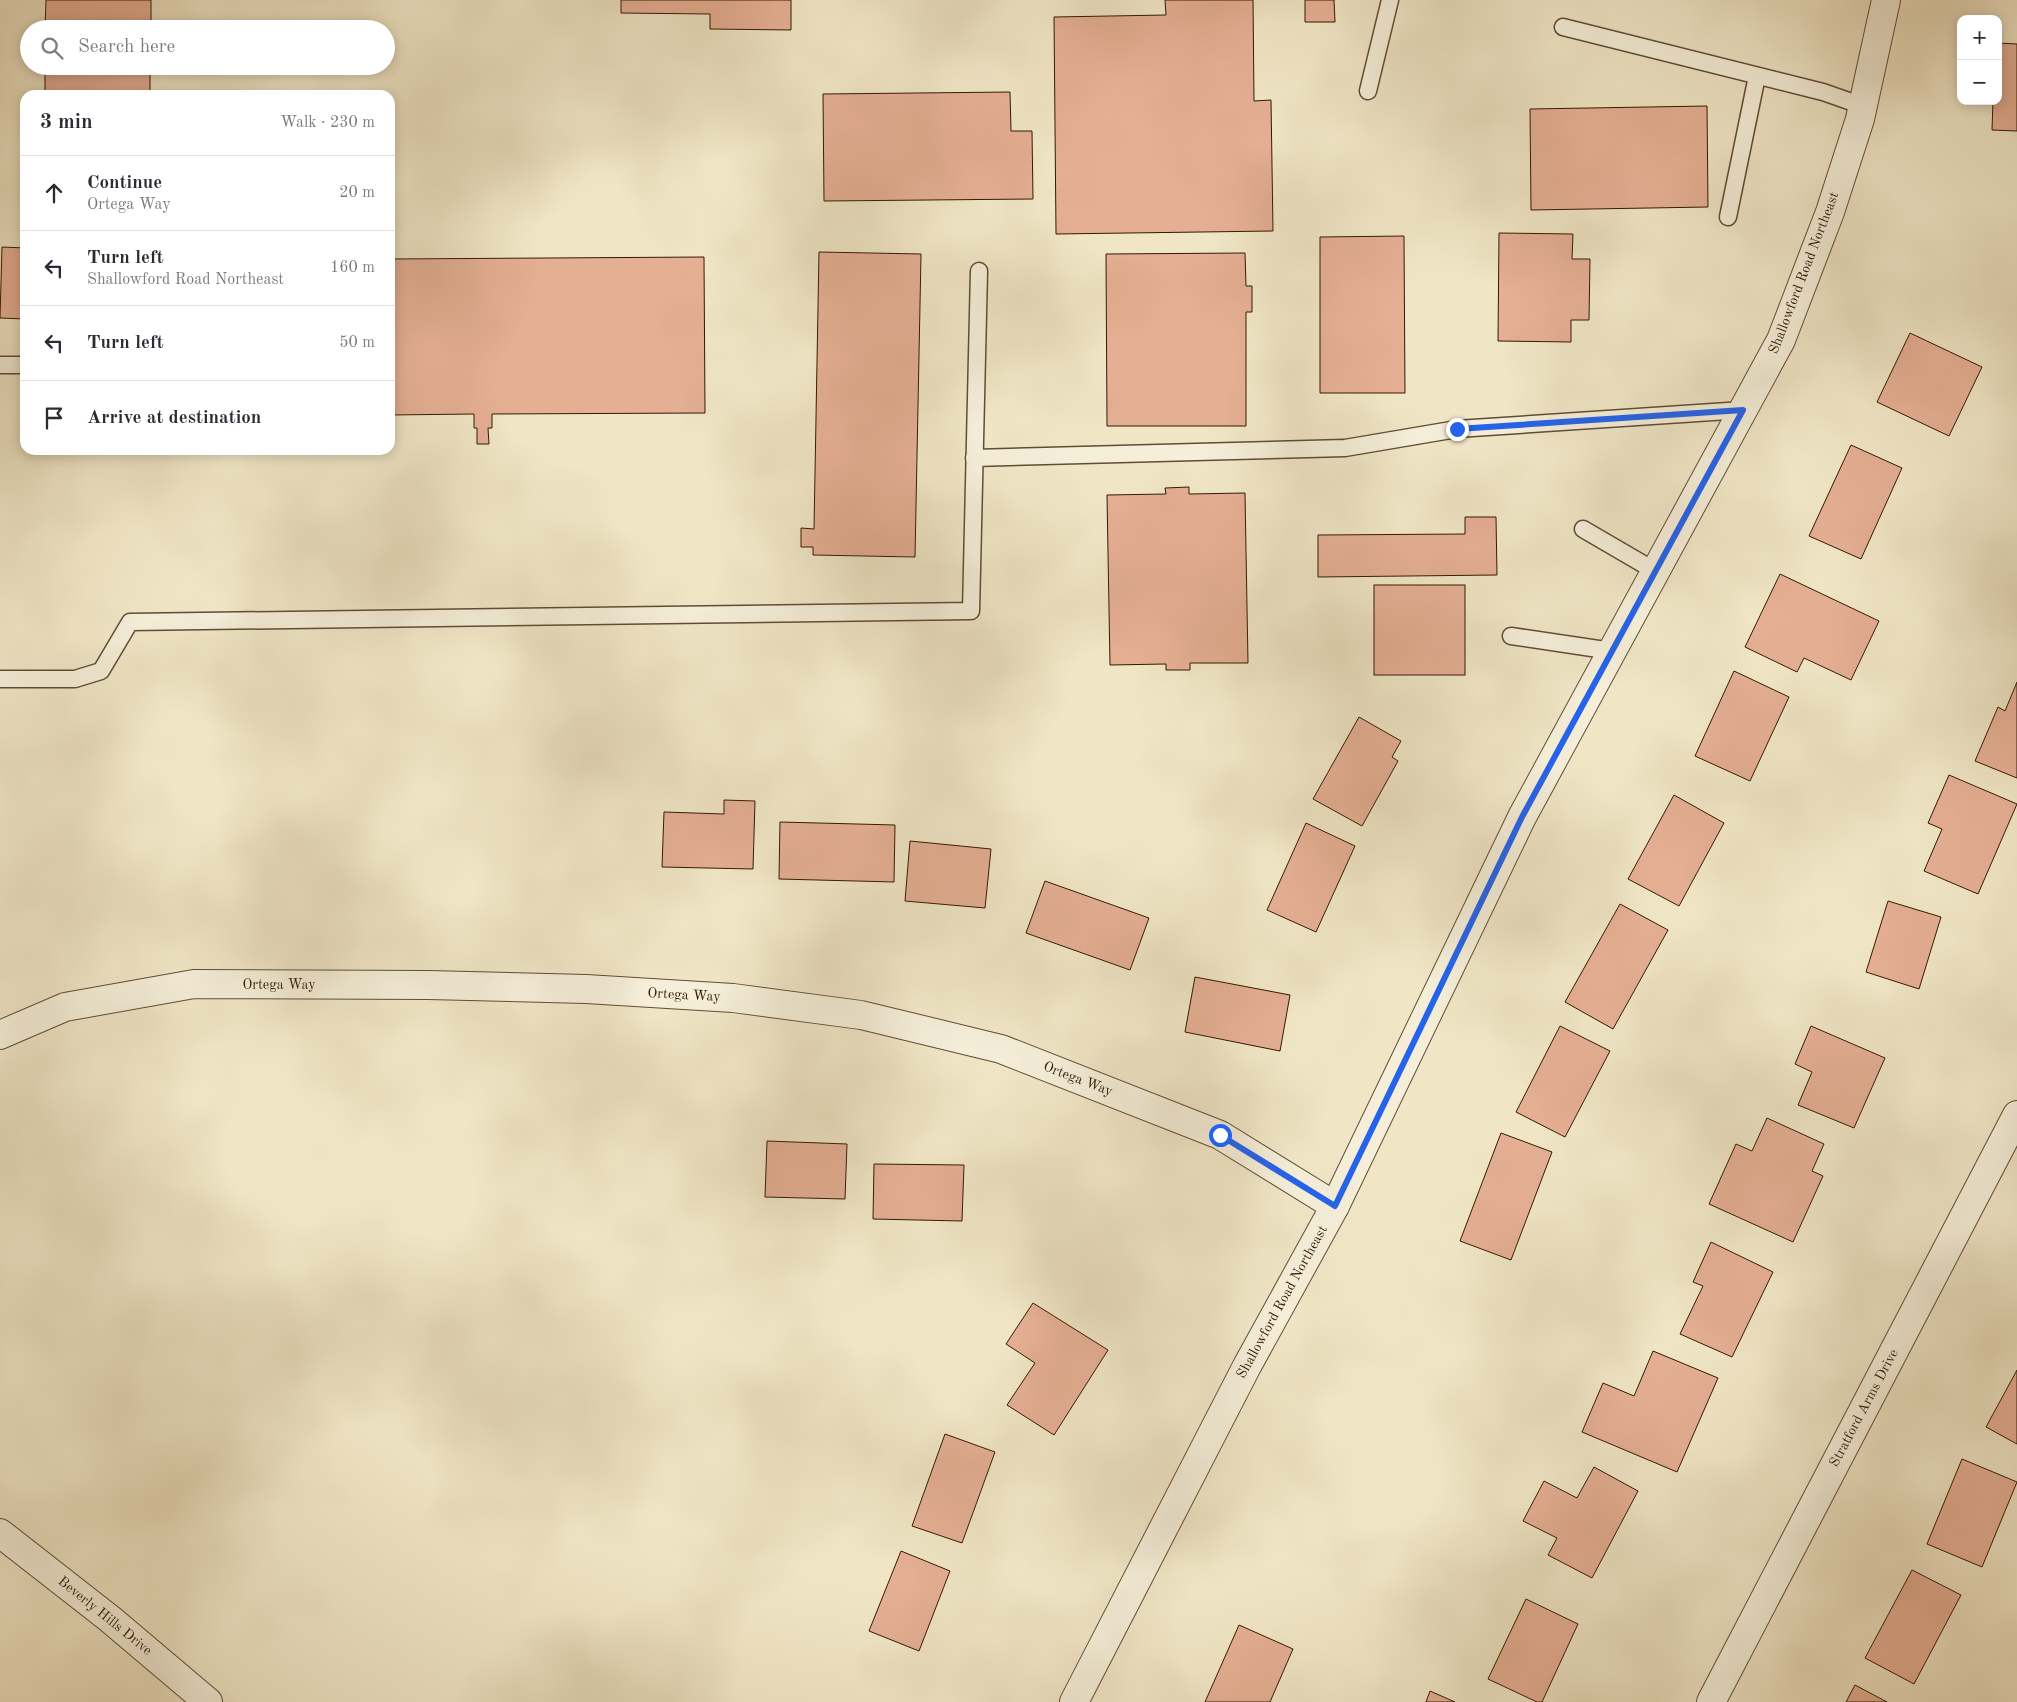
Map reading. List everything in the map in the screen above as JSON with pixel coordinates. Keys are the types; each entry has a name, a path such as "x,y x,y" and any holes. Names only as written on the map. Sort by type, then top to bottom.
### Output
{"street":[{"name":"Shallowford Road Northeast","path":"1074,1702 1247,1366 1335,1206 1522,817 1781,340 1830,212 1860,119 1886,0"},
{"name":"Ortega Way","path":"0,1035 65,1007 194,984 428,985 586,989 733,998 861,1015 1001,1049 1220,1135 1335,1206"},
{"name":"Stratford Arms Drive","path":"1711,1702 2017,1115"},
{"name":"Beverly Hills Drive","path":"0,1532 110,1619 208,1702"}],"lane":[{"path":"1368,91 1390,0"},
{"path":"1563,27 1823,92 1863,106"},
{"path":"1728,217 1757,76"},
{"path":"0,680 75,679 101,671 130,622 971,611 979,271"},
{"path":"0,365 20,365"},
{"path":"974,458 1344,448 1457,429 1743,410"},
{"path":"1583,529 1655,571"},
{"path":"1511,636 1612,651"}],"building":[{"path":"46,0 151,0 151,20 45,20"},
{"path":"621,0 791,0 791,30 710,29 710,14 621,13"},
{"path":"1165,0 1253,0 1254,101 1271,100 1273,231 1056,234 1054,17 1166,15"},
{"path":"1305,0 1334,0 1335,22 1305,22"},
{"path":"2002,43 2017,44 2017,131 1992,130 1993,105 2002,105"},
{"path":"45,75 150,75 150,90 45,90"},
{"path":"1010,92 1011,131 1032,131 1033,199 824,201 823,94"},
{"path":"1707,106 1708,207 1531,210 1530,109"},
{"path":"1499,233 1573,234 1572,259 1590,259 1589,320 1571,320 1571,342 1498,341"},
{"path":"1404,236 1405,393 1320,393 1320,237"},
{"path":"2,247 20,248 20,319 0,318"},
{"path":"819,252 921,254 915,557 813,555 813,547 801,547 801,528 814,529"},
{"path":"1245,253 1246,286 1252,286 1252,312 1246,312 1246,426 1107,426 1106,254"},
{"path":"704,257 705,413 492,414 492,428 488,428 489,444 477,444 477,428 474,428 474,414 395,415 395,259"},
{"path":"1910,333 1982,367 1949,436 1877,402"},
{"path":"1851,445 1902,468 1861,559 1809,536"},
{"path":"1189,487 1189,494 1245,493 1248,663 1190,663 1190,670 1166,670 1166,664 1110,665 1107,495 1166,494 1165,488"},
{"path":"1465,517 1496,517 1497,575 1318,577 1318,535 1465,534"},
{"path":"1780,574 1879,621 1851,680 1804,658 1797,672 1745,647"},
{"path":"1374,585 1465,585 1465,675 1374,675"},
{"path":"1734,671 1789,697 1750,781 1695,756"},
{"path":"2017,682 2017,778 1975,761 1998,707 2005,711"},
{"path":"1359,717 1401,741 1392,757 1398,761 1362,826 1313,799"},
{"path":"1949,775 2017,804 1978,894 1924,871 1942,829 1928,823"},
{"path":"1674,795 1724,823 1679,906 1628,879"},
{"path":"724,800 755,801 753,869 662,867 664,812 724,814"},
{"path":"780,822 895,825 894,882 779,879"},
{"path":"1306,823 1355,846 1316,932 1267,910"},
{"path":"910,841 991,849 985,908 905,901"},
{"path":"1045,881 1149,918 1130,970 1026,933"},
{"path":"1888,901 1941,917 1919,989 1866,972"},
{"path":"1620,904 1668,930 1613,1029 1565,1002"},
{"path":"1195,977 1290,995 1280,1051 1185,1032"},
{"path":"1560,1026 1610,1051 1565,1137 1516,1112"},
{"path":"1811,1026 1885,1058 1854,1128 1798,1105 1812,1072 1795,1064"},
{"path":"1767,1118 1824,1144 1812,1171 1823,1176 1793,1242 1709,1204 1736,1144 1752,1151"},
{"path":"1501,1133 1552,1152 1511,1260 1460,1241"},
{"path":"767,1141 847,1144 845,1199 765,1197"},
{"path":"874,1164 964,1165 962,1221 873,1219"},
{"path":"1711,1242 1773,1272 1732,1357 1680,1334 1703,1286 1693,1282"},
{"path":"1033,1303 1108,1350 1054,1435 1007,1405 1035,1363 1006,1344"},
{"path":"1653,1351 1718,1378 1677,1472 1582,1432 1603,1383 1634,1396"},
{"path":"2017,1370 2017,1444 1986,1427"},
{"path":"945,1434 995,1452 962,1543 912,1526"},
{"path":"1962,1459 2017,1482 1982,1567 1927,1544"},
{"path":"1594,1467 1638,1491 1592,1578 1548,1555 1557,1538 1523,1521 1544,1481 1577,1498"},
{"path":"901,1551 950,1571 919,1651 869,1631"},
{"path":"1912,1570 1961,1595 1914,1684 1865,1658"},
{"path":"1526,1599 1578,1624 1542,1702 1537,1702 1488,1679"},
{"path":"1239,1625 1293,1649 1270,1702 1205,1702"},
{"path":"1855,1685 1887,1702 1846,1702"},
{"path":"1430,1691 1455,1702 1426,1702"}],"route":[{"path":"1220,1135 1335,1206 1522,817 1743,410 1457,429"}]}
